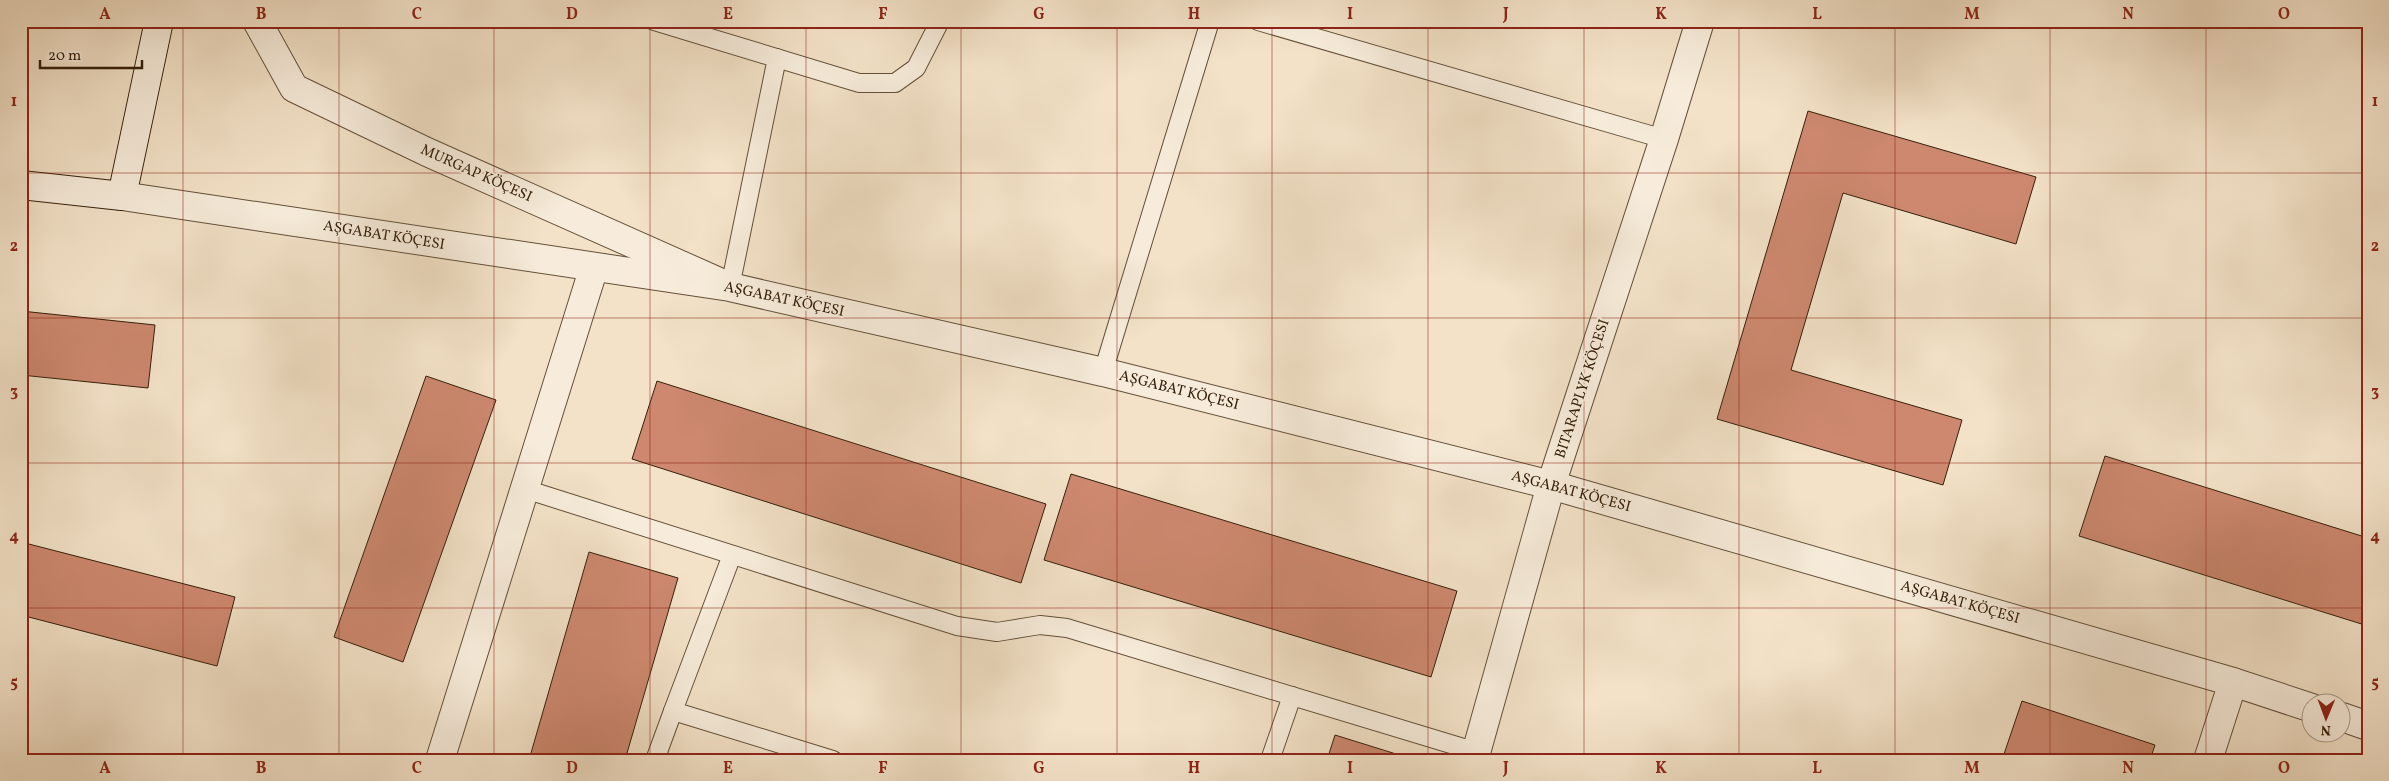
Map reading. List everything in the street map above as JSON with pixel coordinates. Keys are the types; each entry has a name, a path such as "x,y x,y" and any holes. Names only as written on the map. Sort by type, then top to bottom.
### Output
{"street":[{"path":"122,196 159,21"},
{"name":"MURGAP KÖÇESI","path":"257,21 266,42 294,88 427,152 730,286"},
{"name":"BITARAPLYK KÖÇESI","path":"1478,757 1551,485 1664,139 1700,21"},
{"name":"AŞGABAT KÖÇESI","path":"21,185 122,196 730,286 1103,372 1551,485 2233,682 2302,705"},
{"path":"440,760 594,267"},
{"path":"2208,760 2233,682"},
{"path":"2352,721 2368,726"}],"lane":[{"path":"654,21 859,83 895,83 916,68 940,21"},
{"path":"1103,372 1210,21"},
{"path":"1258,21 1664,139"},
{"path":"730,286 777,58"},
{"path":"525,488 957,626 998,632 1040,625 1067,628 1292,696 1478,757"},
{"path":"655,760 732,555"},
{"path":"1270,760 1292,696"},
{"path":"674,711 833,760"}],"building":[{"path":"1808,111 2036,177 2016,244 1843,193 1791,370 1962,420 1943,485 1717,419"},
{"path":"21,311 155,325 148,388 21,375"},
{"path":"426,376 496,400 403,662 334,637"},
{"path":"657,381 1046,504 1021,583 632,459"},
{"path":"2105,456 2368,538 2368,626 2079,536"},
{"path":"1071,474 1457,591 1431,677 1044,560"},
{"path":"21,542 235,597 217,666 21,615"},
{"path":"589,552 678,578 625,760 529,760"},
{"path":"2022,701 2155,745 2150,760 2002,760"},
{"path":"1335,735 1409,758 1409,760 1327,760"}]}
